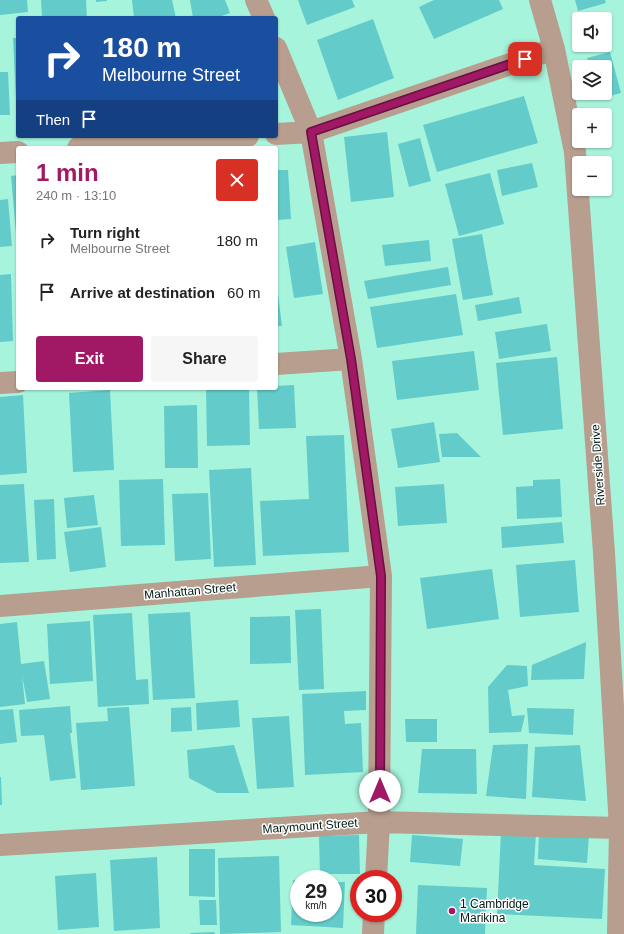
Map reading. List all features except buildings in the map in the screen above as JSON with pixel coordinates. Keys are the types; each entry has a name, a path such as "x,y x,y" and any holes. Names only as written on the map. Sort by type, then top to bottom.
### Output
{"street":[{"path":"256,0 263,16"},
{"name":"Riverside Drive","path":"540,0 554,49 575,152 604,554 620,828 618,934"},
{"path":"278,134 311,132 554,49"},
{"path":"278,53 311,132 351,359 381,576 379,822 376,870"},
{"path":"106,146 220,138"},
{"path":"0,153 16,152"},
{"path":"278,364 351,359"},
{"path":"0,383 16,382"},
{"name":"Manhattan Street","path":"0,606 381,576"},
{"name":"Marymount Street","path":"0,845 379,822 620,828"},
{"path":"373,934 374,922"}],"place":[{"name":"1 Cambridge Marikina","path":"452,911"}],"route":[{"path":"380,791 381,576 351,359 311,132 525,59"}]}
